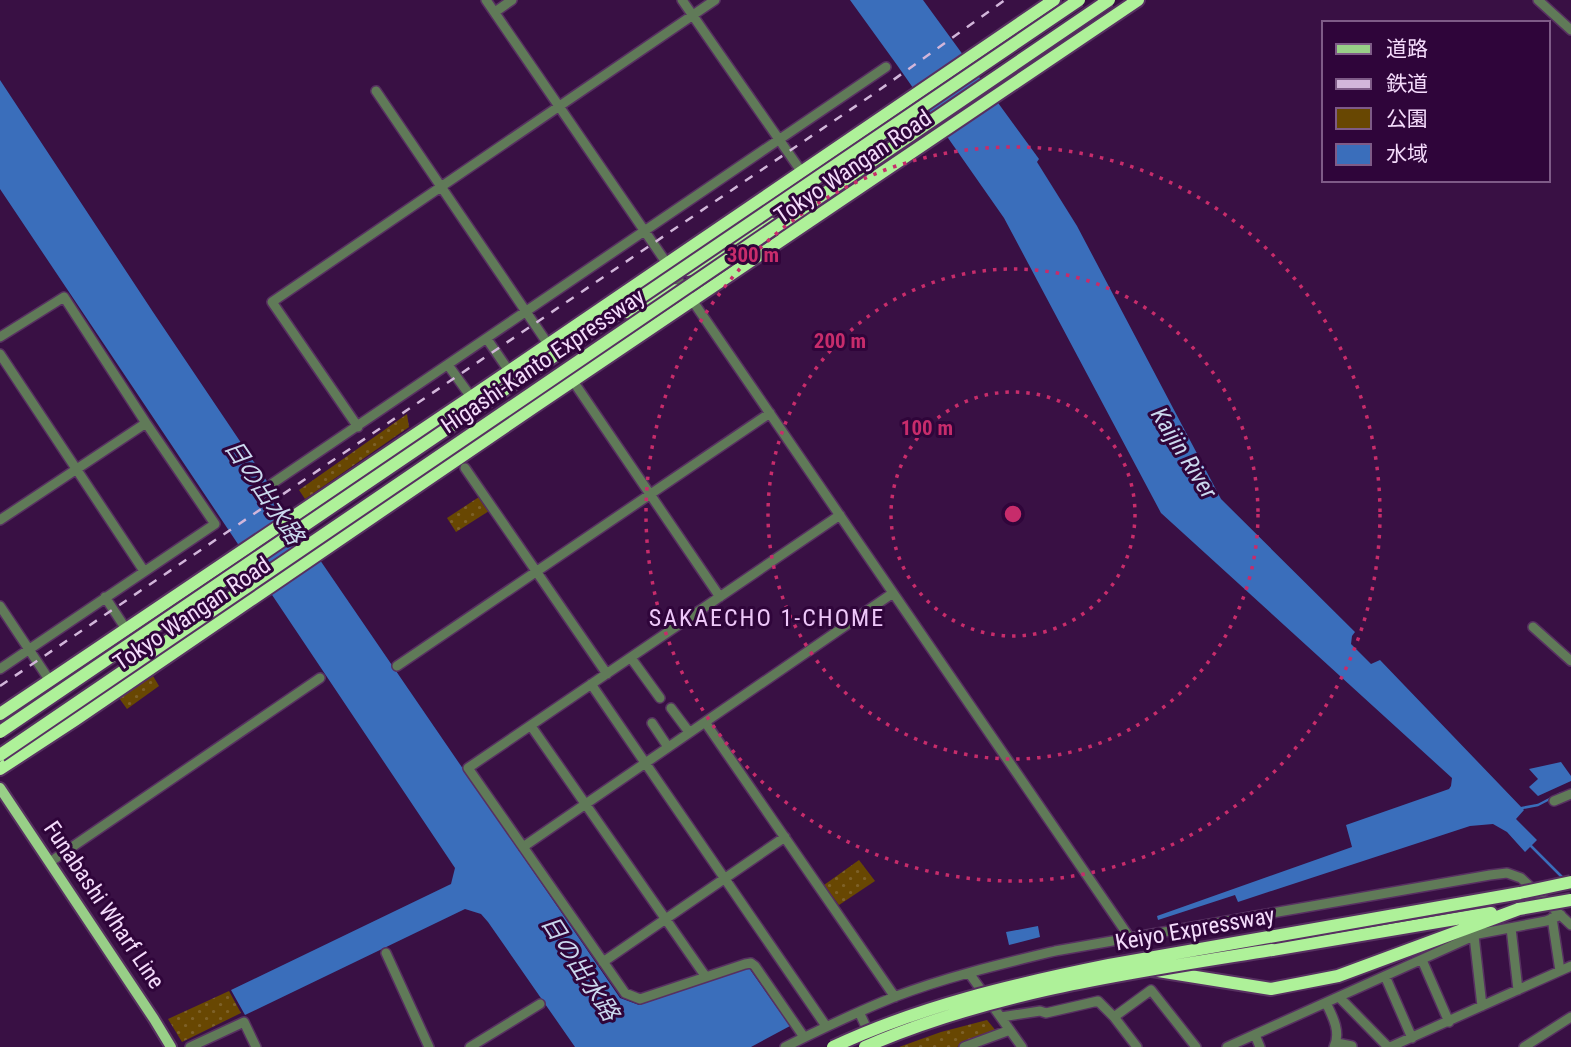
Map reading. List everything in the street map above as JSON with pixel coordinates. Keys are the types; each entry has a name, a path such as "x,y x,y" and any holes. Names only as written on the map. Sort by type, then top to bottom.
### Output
{"highway":[{"name":"Higashi-Kanto Expressway","path":"0,732 1079,0"},
{"name":"Higashi-Kanto Expressway","path":"0,755 1109,0"},
{"name":"Tokyo Wangan Road","path":"0,769 1138,0"},
{"path":"1008,87 1023,83 1150,0"},
{"name":"Tokyo Wangan Road","path":"0,714 471,397 1049,1"},
{"path":"667,263 687,270 695,268 764,222 779,229 804,217 819,216"},
{"path":"563,334 569,334 613,308 635,313 672,289 694,300"},
{"name":"Keiyo Expressway","path":"833,1047 881,1027 979,994 1042,979 1571,882"},
{"name":"Keiyo Expressway","path":"865,1047 933,1021 1044,991 1151,970 1571,900"},
{"path":"1151,970 1271,989 1338,976 1519,909"}],"main road":[{"name":"Funabashi Wharf Line","path":"0,788 167,1046"}],"street":[{"path":"486,0 1130,938"},
{"path":"495,12 512,0"},
{"path":"682,0 801,171"},
{"path":"358,427 272,302 715,0"},
{"path":"1538,0 1571,30"},
{"path":"273,483 886,67"},
{"path":"376,92 548,344"},
{"path":"0,337 64,298 215,524 0,668"},
{"path":"487,339 509,371"},
{"path":"0,354 144,571"},
{"path":"449,365 471,397"},
{"path":"573,381 720,597"},
{"path":"397,666 770,413"},
{"path":"0,520 146,424"},
{"path":"465,468 607,674"},
{"path":"804,1037 751,963 639,999 625,993 468,768 840,515"},
{"path":"523,847 893,593"},
{"path":"105,597 126,629"},
{"path":"0,606 50,681"},
{"path":"1533,627 1571,661"},
{"path":"631,657 660,698"},
{"path":"50,862 320,678"},
{"path":"591,684 826,1026"},
{"path":"671,709 689,732"},
{"path":"705,722 895,997"},
{"path":"652,723 668,747"},
{"path":"530,726 706,977"},
{"path":"1554,801 1571,794"},
{"path":"603,962 785,837"},
{"path":"785,1047 826,1026 895,997 969,973 1055,951 1507,873 1521,878 1557,917 1571,925"},
{"path":"1227,1047 1474,936 1557,917"},
{"path":"1557,917 1560,971"},
{"path":"1511,928 1518,990"},
{"path":"1474,936 1482,1006"},
{"path":"386,953 429,1047"},
{"path":"1422,960 1449,1022"},
{"path":"1339,997 1389,1047 1571,966"},
{"path":"969,973 1022,1047"},
{"path":"1385,976 1412,1038"},
{"path":"1114,1017 1151,990 1196,1047"},
{"path":"1001,1017 1040,1010 1046,1013 1098,1001 1137,1047"},
{"path":"1326,1003 1336,1023 1336,1045 1352,1046"},
{"path":"470,1047 540,1004"},
{"path":"859,1012 875,1047"},
{"path":"1524,1047 1570,1019"},
{"path":"190,1047 244,1022 256,1047"},
{"path":"964,1047 1010,1030"},
{"path":"1255,1035 1260,1047"}],"green space":[{"path":"407,414 409,427 305,499 299,490"},
{"path":"479,497 489,511 456,532 447,518"},
{"path":"153,676 159,686 127,709 119,698"},
{"path":"859,860 875,881 839,905 824,885"},
{"path":"229,991 241,1013 182,1042 168,1019"},
{"path":"987,1020 997,1032 957,1047 899,1047 941,1032"}],"water":[{"path":"850,0 923,0 1039,159 1037,162 1077,226 1221,499 1355,632 1351,644 1371,664 1380,660 1524,810 1516,819 1537,840 1525,852 1507,832 1493,824 1470,826 1238,902 1235,895 1158,920 1157,916 1352,847 1346,825 1449,789 1452,778 1161,513 1004,218"},
{"name":"日の出水路","path":"0,80 322,563 620,998 639,1005 749,968 790,1026 751,1047 575,1047 488,922 481,914 465,909 245,1015 231,990 451,884 455,868 0,189"},
{"path":"1561,762 1571,776 1571,781 1538,796 1529,787 1538,779 1529,769"},
{"path":"1038,926 1040,937 1009,945 1006,932"}],"waterway":[{"path":"1522,808 1538,805 1561,793"},
{"name":"Kaijin River","path":"1529,844 1564,879"}],"railway":[{"path":"0,686 875,93 1005,0"}],"district":[{"name":"SAKAECHO 1-CHOME","path":"767,618"}]}
